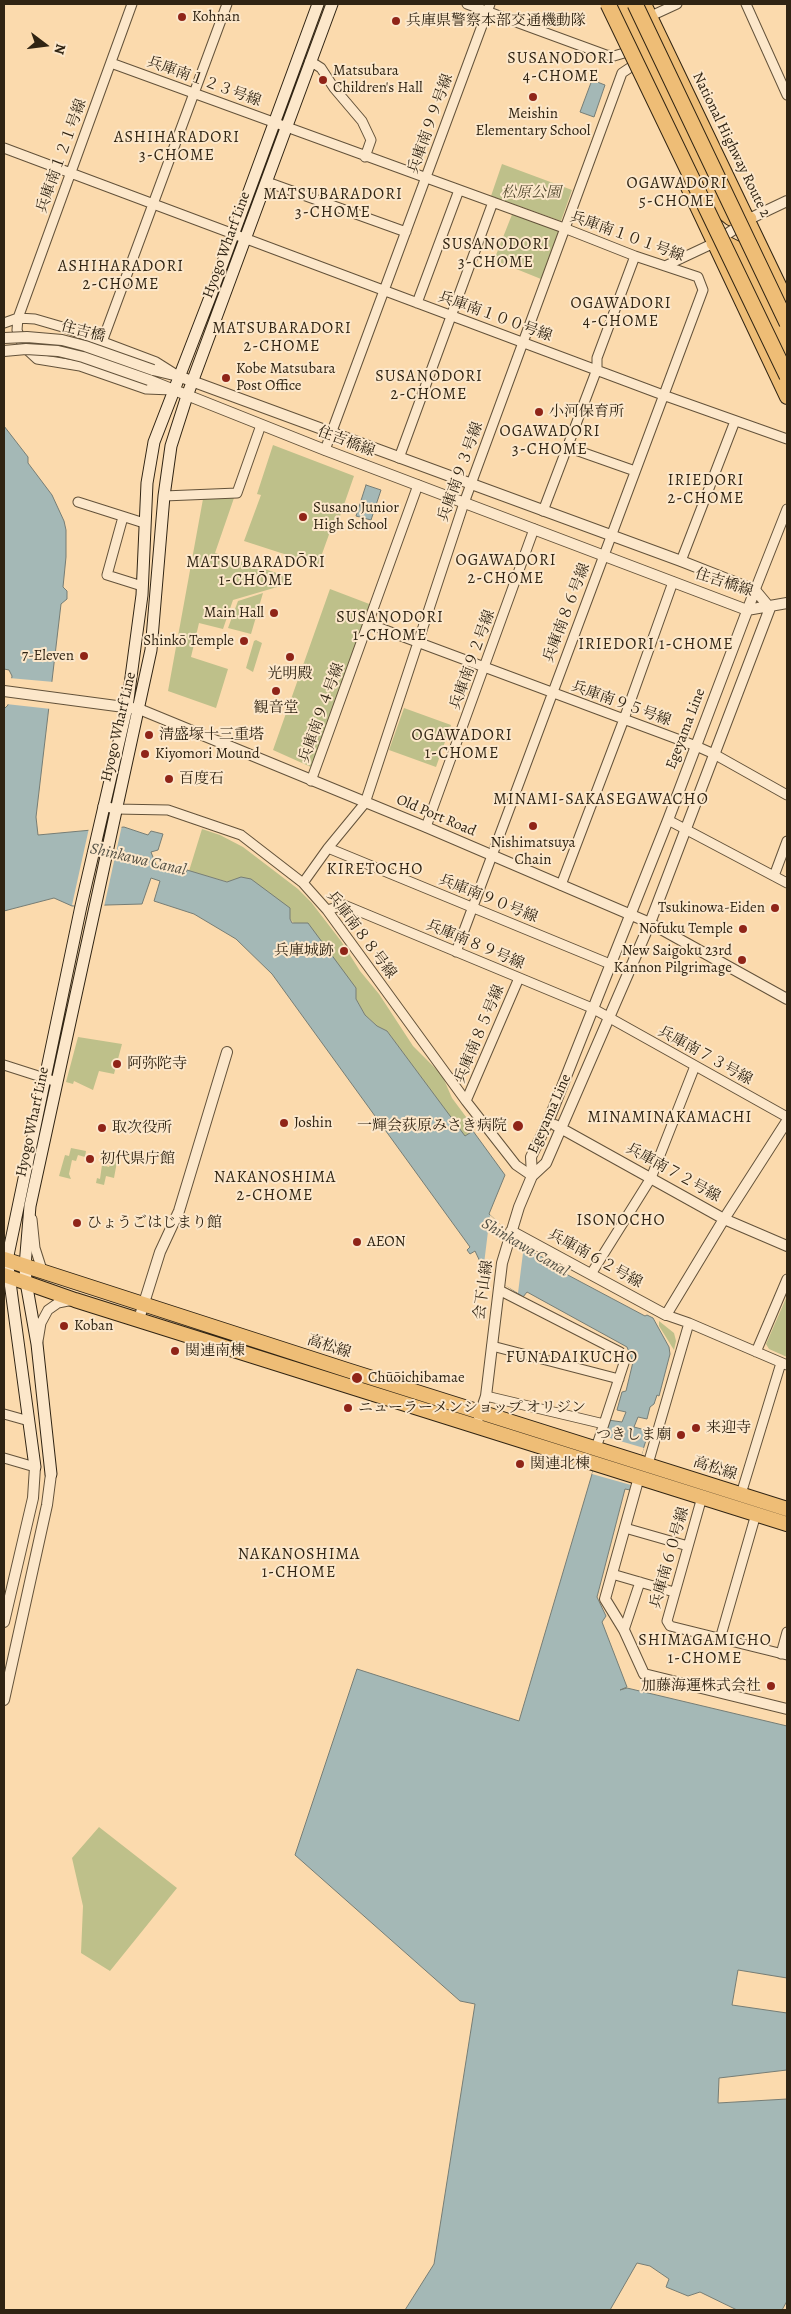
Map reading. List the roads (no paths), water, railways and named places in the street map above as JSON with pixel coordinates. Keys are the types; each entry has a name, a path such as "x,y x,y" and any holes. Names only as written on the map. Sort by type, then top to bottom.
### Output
{"highway":[{"path":"608,4 787,376"},
{"path":"623,4 720,209 731,218 749,219"},
{"path":"635,4 787,324"},
{"path":"714,243 727,244 741,250 787,350"}],"main road":[{"name":"Hyogo Wharf Line","path":"34,1467 29,1421 6,1276 6,1259 100,819 127,707 142,590 147,483 154,442 318,4"},
{"name":"Hyogo Wharf Line","path":"51,1474 37,1344 26,1282 25,1266 30,1206 151,650 164,496 171,446 192,381 332,4"},
{"path":"603,4 624,53 628,68 787,397"},
{"name":"National Highway Route 2","path":"647,10 749,219 787,302"},
{"path":"306,34 319,38"},
{"path":"144,523 162,524"},
{"path":"142,590 156,596"},
{"name":"高松線","path":"6,1259 43,1273 787,1509"},
{"name":"高松線","path":"6,1276 75,1300 787,1524"}],"street":[{"name":"兵庫南１２１号線","path":"18,318 132,4"},
{"path":"102,342 227,4"},
{"path":"467,4 488,7 606,55 614,56 624,53"},
{"path":"647,10 677,4"},
{"path":"746,4 787,95"},
{"name":"兵庫南９９号線","path":"325,450 488,7"},
{"path":"310,61 321,68 334,88 362,121 370,140 364,157"},
{"name":"兵庫南１２３号線","path":"111,63 286,128"},
{"name":"兵庫南９３号線","path":"365,803 464,503 622,73 628,68"},
{"name":"兵庫南１０１号線","path":"286,128 364,157 426,177 635,256 698,277 701,284"},
{"name":"兵庫南１００号線","path":"4,148 663,395 787,439"},
{"path":"266,182 406,232"},
{"path":"418,303 459,190"},
{"path":"665,266 714,243 749,219 787,201"},
{"path":"399,458 493,202"},
{"path":"543,510 597,369 597,358 635,256"},
{"name":"兵庫南８６号線","path":"456,952 703,290 701,284"},
{"path":"18,318 17,330 23,346 37,359 80,366 146,389 172,390"},
{"path":"4,323 18,318 43,322 156,362 178,376"},
{"name":"住吉橋","path":"4,338 27,336 62,340 85,346 153,370 178,376"},
{"name":"住吉橋","path":"4,351 26,349 83,357 172,390"},
{"name":"住吉橋線","path":"178,376 755,590 770,608"},
{"name":"住吉橋線","path":"172,390 418,486 747,610 770,608"},
{"path":"681,562 735,421"},
{"path":"164,496 237,493 261,425"},
{"path":"567,447 635,471"},
{"name":"兵庫南９４号線","path":"311,781 418,486"},
{"path":"78,502 144,523"},
{"path":"755,590 787,509"},
{"path":"123,517 107,575 142,590"},
{"name":"兵庫南９２号線","path":"426,827 534,530"},
{"path":"561,885 624,720 673,582"},
{"name":"Egeyama Line","path":"532,1176 531,1157 548,1122 668,820 755,590"},
{"path":"770,608 787,603"},
{"name":"Egeyama Line","path":"532,1176 546,1163 650,923 770,608"},
{"name":"兵庫南９５号線","path":"369,624 486,666 552,694 696,746 787,795"},
{"name":"Old Port Road","path":"4,691 139,709 426,827 630,914 650,923 787,999"},
{"path":"303,883 328,848 365,803"},
{"name":"兵庫南８８号線","path":"103,806 116,809 168,810 241,835 303,883 327,910 466,1101 516,1165 532,1176"},
{"path":"668,820 787,883"},
{"path":"774,876 787,841"},
{"name":"兵庫南９０号線","path":"328,848 610,964"},
{"name":"兵庫南８９号線","path":"327,910 344,905 592,1008 610,1018"},
{"name":"兵庫南８５号線","path":"466,1101 519,978"},
{"name":"兵庫南７３号線","path":"610,1018 787,1117"},
{"path":"139,1319 160,1252 179,1211 227,1052"},
{"path":"4,1065 57,1082"},
{"path":"591,1274 651,1178 695,1066"},
{"path":"668,1313 724,1218 787,1121"},
{"name":"兵庫南７２号線","path":"548,1122 724,1218 787,1246"},
{"name":"会下山線","path":"476,1426 486,1396 500,1286 510,1232 532,1176"},
{"path":"30,1206 35,1248 43,1273"},
{"name":"兵庫南６２号線","path":"510,1232 688,1323 784,1364"},
{"path":"756,1352 787,1280"},
{"path":"500,1286 620,1352 625,1360 597,1448"},
{"path":"37,1344 42,1323 48,1310 58,1303 75,1300"},
{"path":"644,1463 688,1323"},
{"path":"492,1346 619,1379"},
{"path":"741,1494 784,1364"},
{"path":"486,1396 604,1424"},
{"path":"4,1414 29,1421"},
{"path":"4,1458 34,1467 33,1498 4,1622"},
{"path":"4,1700 47,1505 51,1474"},
{"path":"637,1476 605,1599 624,1630 644,1674 787,1708"},
{"name":"兵庫南６０号線","path":"702,1497 667,1621 670,1626 720,1639"},
{"path":"756,1514 720,1639 784,1655 787,1632"},
{"path":"625,1528 688,1546"},
{"path":"612,1574 674,1592"},
{"path":"624,1630 640,1582"}],"water":[{"path":"592,80 605,85 594,117 580,112"},
{"name":"Shinkawa Canal","path":"4,426 28,457 28,463 52,495 66,530 63,587 67,591 67,599 61,604 36,817 38,835 124,827 148,835 151,831 163,834 158,850 151,852 156,865 186,873 187,870 227,882 241,877 251,879 290,908 292,923 308,923 356,988 356,999 365,1015 377,1026 387,1031 465,1136 473,1131 505,1175 489,1214 525,1248 548,1260 549,1265 645,1316 653,1318 669,1347 670,1354 659,1396 657,1395 654,1404 650,1407 647,1419 638,1417 634,1427 649,1431 630,1490 625,1489 597,1597 606,1616 602,1622 627,1687 620,1690 627,1688 787,1726 787,1978 738,1970 732,2005 787,2013 787,2070 719,2078 718,2103 787,2099 787,2301 782,2310 737,2310 700,2292 688,2296 666,2287 669,2279 650,2266 637,2263 610,2310 405,2310 434,2264 475,2004 460,2001 295,1855 357,1669 519,1721 608,1420 622,1422 626,1412 617,1410 622,1392 626,1391 633,1362 627,1347 527,1292 523,1297 484,1270 475,1251 470,1254 467,1250 470,1247 272,974 236,939 194,914 154,901 160,881 151,878 142,904 72,906 54,898 4,911 4,709 8,705 12,676 9,670 4,669"},
{"path":"366,485 381,490 371,520 356,516"}],"place":[{"name":"Kohnan","path":"182,17"},
{"name":"兵庫県警察本部交通機動隊","path":"396,21"},
{"name":"Matsubara Children's Hall","path":"323,80"},
{"name":"Meishin Elementary School","path":"533,97"},
{"name":"Kobe Matsubara Post Office","path":"226,378"},
{"name":"小河保育所","path":"539,412"},
{"name":"Susano Junior High School","path":"303,517"},
{"name":"Main Hall","path":"274,613"},
{"name":"Shinkō Temple","path":"244,641"},
{"name":"7-Eleven","path":"84,656"},
{"name":"光明殿","path":"290,657"},
{"name":"観音堂","path":"276,691"},
{"name":"清盛塚十三重塔","path":"149,735"},
{"name":"Kiyomori Mound","path":"145,754"},
{"name":"百度石","path":"169,779"},
{"name":"Nishimatsuya Chain","path":"533,826"},
{"name":"Tsukinowa-Eiden","path":"775,908"},
{"name":"Nōfuku Temple","path":"743,929"},
{"name":"兵庫城跡","path":"344,951"},
{"name":"New Saigoku 23rd Kannon Pilgrimage","path":"742,960"},
{"name":"阿弥陀寺","path":"117,1064"},
{"name":"Joshin","path":"284,1123"},
{"name":"一輝会荻原みさき病院","path":"518,1126"},
{"name":"取次役所","path":"102,1128"},
{"name":"初代県庁館","path":"90,1159"},
{"name":"ひょうごはじまり館","path":"77,1223"},
{"name":"AEON","path":"357,1242"},
{"name":"Koban","path":"64,1326"},
{"name":"関連南棟","path":"175,1351"},
{"name":"Chūōichibamae","path":"357,1378"},
{"name":"ニューラーメンショップ オリジン","path":"348,1408"},
{"name":"来迎寺","path":"696,1428"},
{"name":"つきしま廟","path":"681,1435"},
{"name":"関連北棟","path":"520,1464"},
{"name":"加藤海運株式会社","path":"771,1686"}],"district":[{"name":"SUSANODORI 4-CHOME","path":"561,68"},
{"name":"ASHIHARADORI 3-CHOME","path":"177,147"},
{"name":"OGAWADORI 5-CHOME","path":"677,193"},
{"name":"MATSUBARADORI 3-CHOME","path":"333,204"},
{"name":"SUSANODORI 3-CHOME","path":"496,254"},
{"name":"ASHIHARADORI 2-CHOME","path":"121,276"},
{"name":"OGAWADORI 4-CHOME","path":"621,313"},
{"name":"MATSUBARADORI 2-CHOME","path":"282,338"},
{"name":"SUSANODORI 2-CHOME","path":"429,386"},
{"name":"OGAWADORI 3-CHOME","path":"550,441"},
{"name":"IRIEDORI 2-CHOME","path":"706,490"},
{"name":"OGAWADORI 2-CHOME","path":"506,570"},
{"name":"MATSUBARADŌRI 1-CHŌME","path":"256,572"},
{"name":"SUSANODORI 1-CHOME","path":"390,627"},
{"name":"IRIEDORI 1-CHOME","path":"656,645"},
{"name":"OGAWADORI 1-CHOME","path":"462,745"},
{"name":"MINAMI-SAKASEGAWACHO","path":"601,800"},
{"name":"KIRETOCHO","path":"375,870"},
{"name":"MINAMINAKAMACHI","path":"670,1118"},
{"name":"NAKANOSHIMA 2-CHOME","path":"275,1187"},
{"name":"ISONOCHO","path":"621,1221"},
{"name":"FUNADAIKUCHO","path":"572,1358"},
{"name":"NAKANOSHIMA 1-CHOME","path":"299,1564"},
{"name":"SHIMAGAMICHO 1-CHOME","path":"705,1650"}],"park label":[{"name":"松原公園","path":"531,193"}]}
